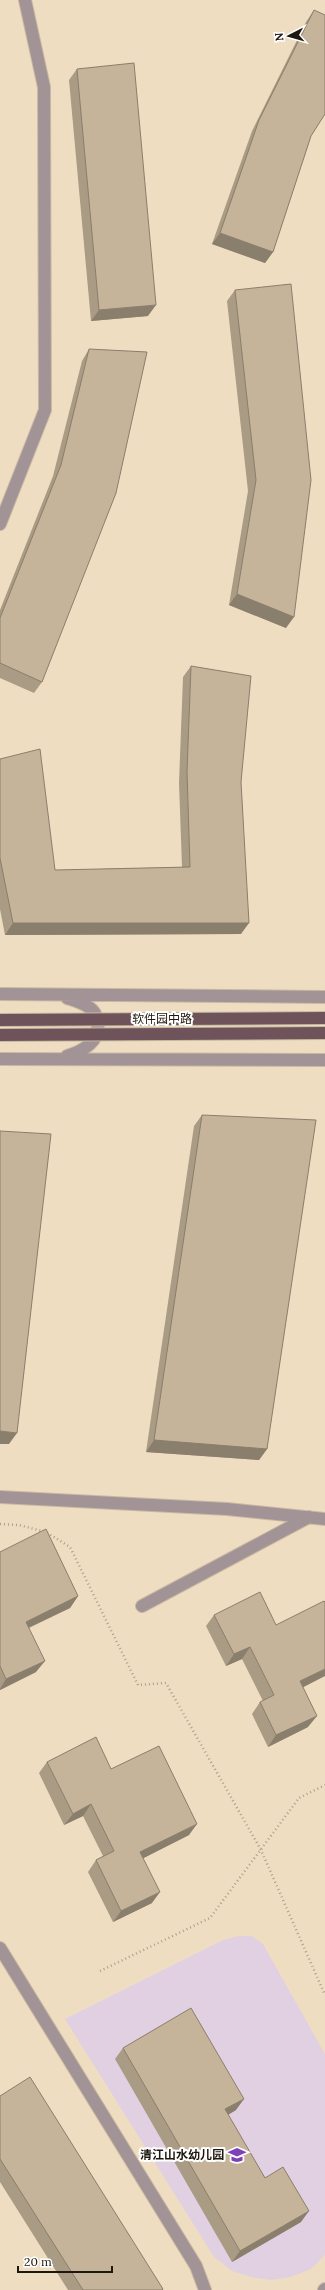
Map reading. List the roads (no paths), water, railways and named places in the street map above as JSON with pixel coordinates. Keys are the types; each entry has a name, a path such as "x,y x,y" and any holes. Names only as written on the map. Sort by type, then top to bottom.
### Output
{"main road":[{"name":"软件园中路","path":"0,1020 325,1018"},
{"name":"软件园中路","path":"0,1035 325,1034"}],"street":[{"path":"0,524 45,410 44,87 26,0"},
{"path":"0,994 325,997"},
{"path":"56,1060 82,1051 94,1041 98,1026 95,1012 83,1003 57,994"},
{"path":"0,1060 325,1060"},
{"path":"0,1497 227,1509 325,1519"},
{"path":"142,1606 309,1517"},
{"path":"0,1948 196,2266 205,2290"}],"place":[{"name":"清江山水幼儿园","path":"237,2155"}]}
